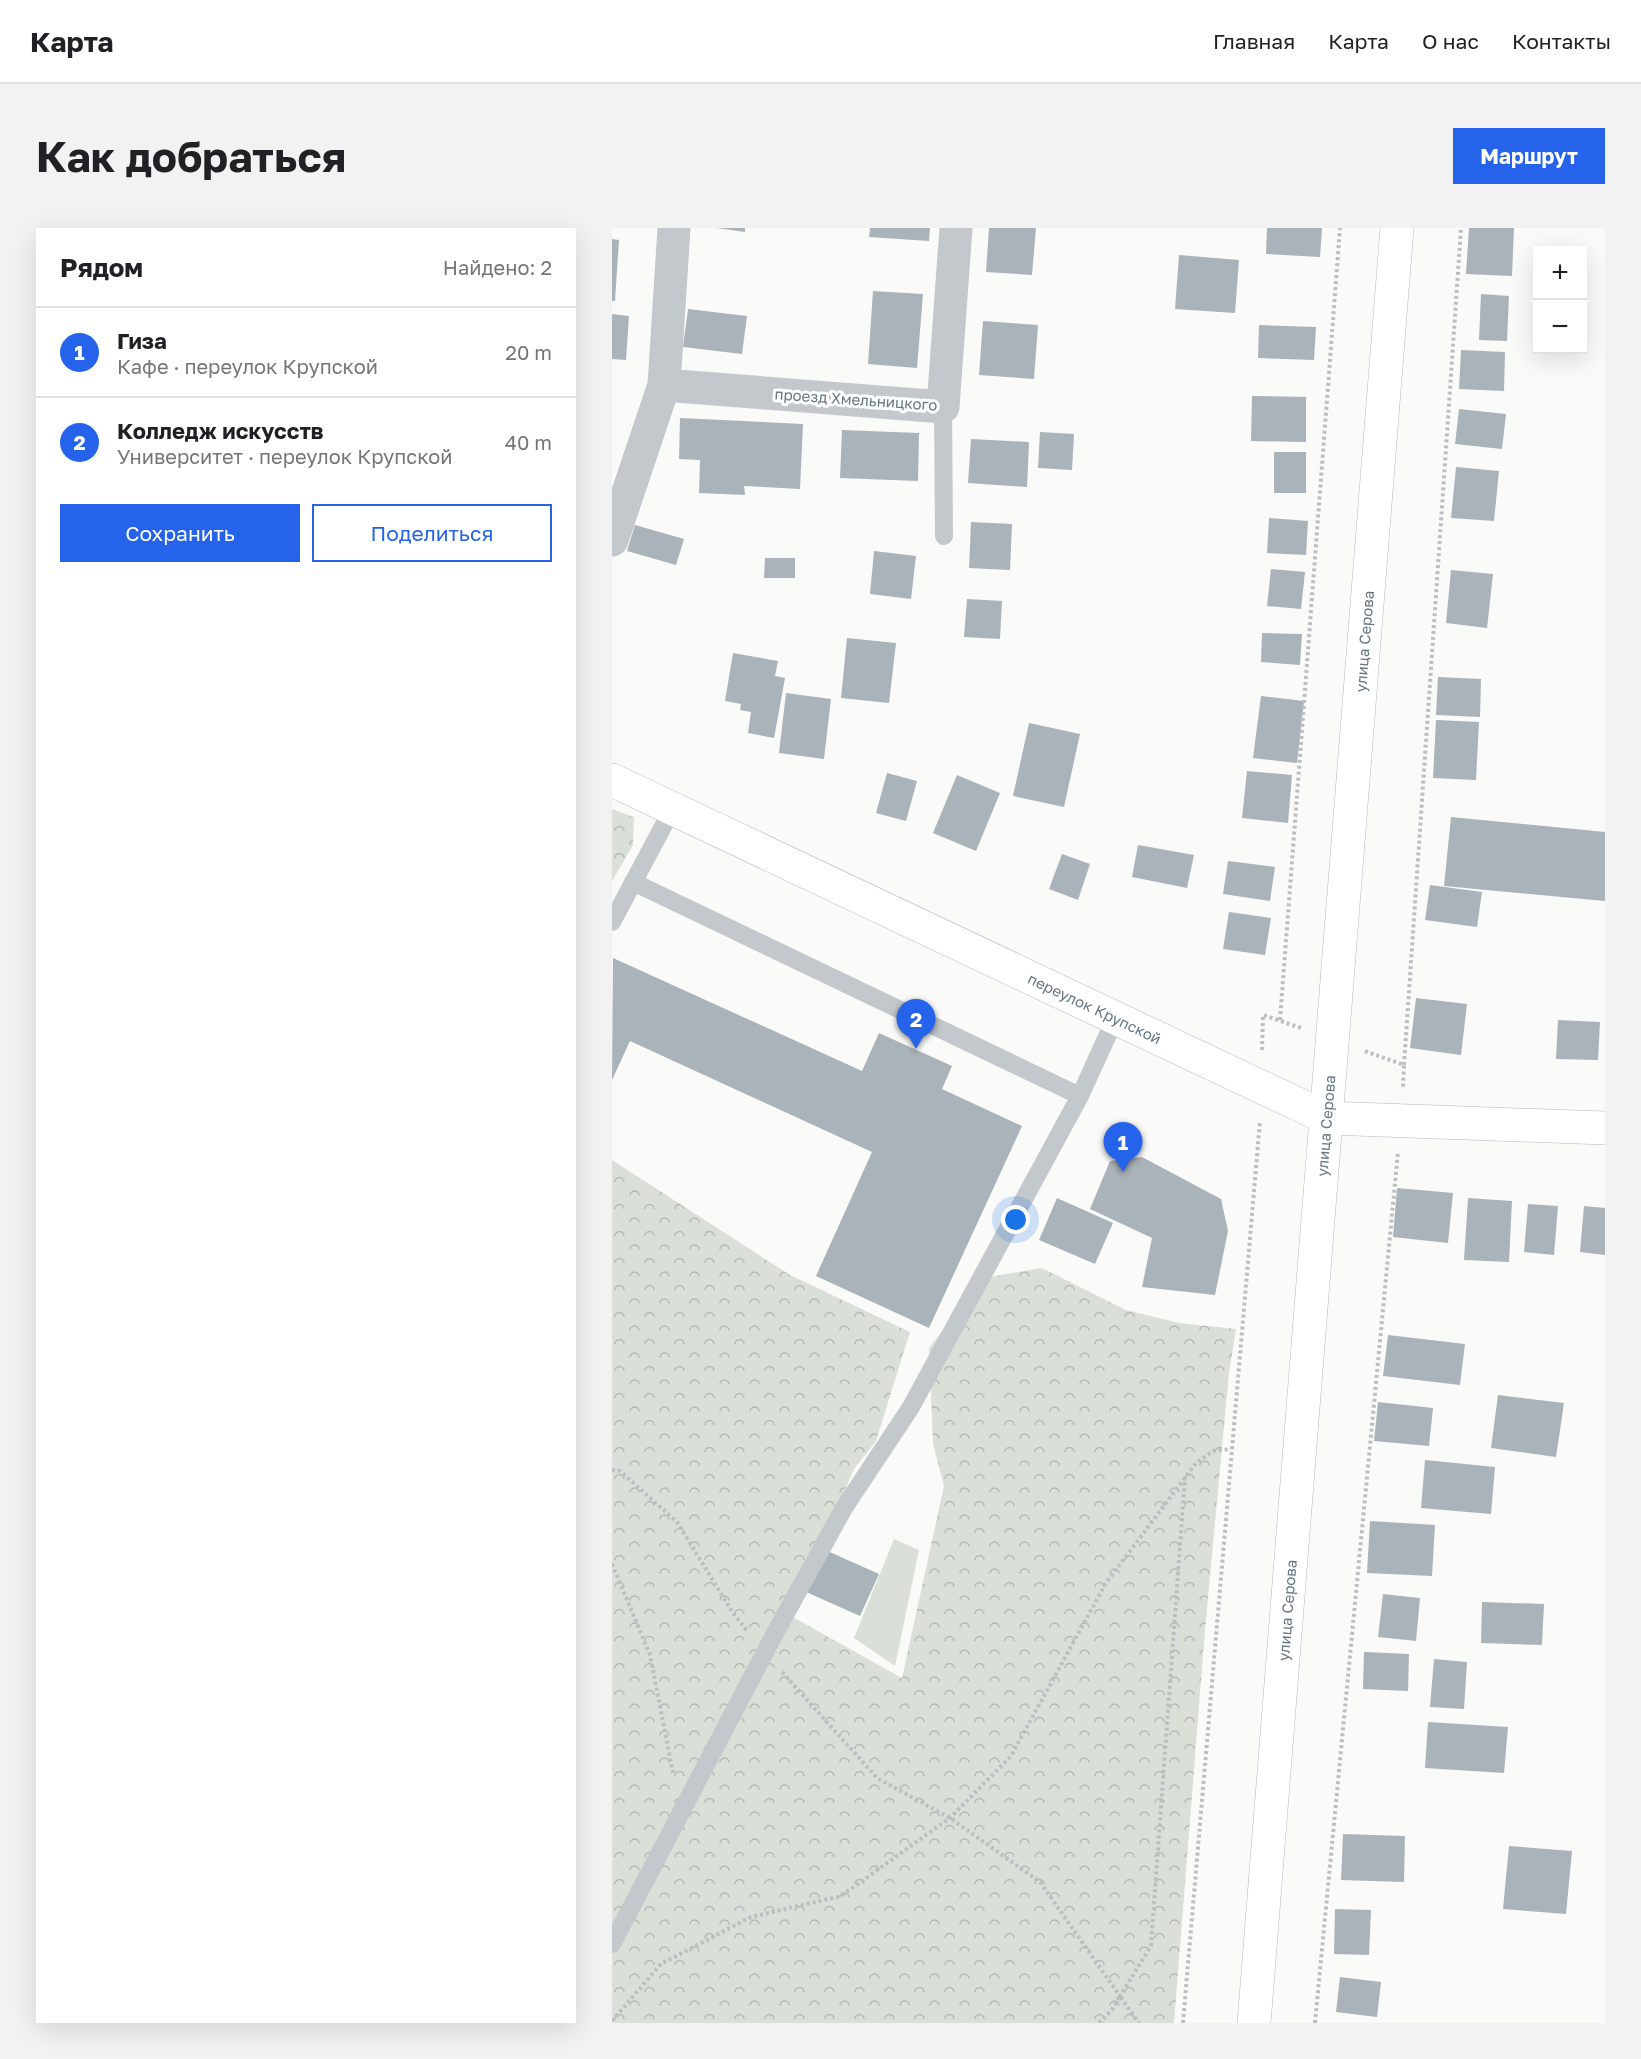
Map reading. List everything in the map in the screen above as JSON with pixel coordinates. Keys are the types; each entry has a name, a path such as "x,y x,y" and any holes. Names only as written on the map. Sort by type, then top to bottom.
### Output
{"main road":[{"name":"улица Серова","path":"1254,2023 1397,228"},
{"name":"переулок Крупской","path":"612,780 1327,1119 1605,1128"}],"street":[{"path":"612,540 664,385 674,228"},
{"name":"проезд Хмельницкого","path":"664,385 943,407 956,228"}],"lane":[{"path":"943,407 944,536"},
{"path":"612,922 673,808"},
{"path":"633,882 1080,1096"},
{"path":"612,1944 844,1508 911,1407 1080,1096 1114,1019"}],"path":[{"path":"1280,1020 1340,228"},
{"path":"1404,1065 1461,228"},
{"path":"612,2021 661,1964 751,1917 841,1896 950,1818 1011,1756 1106,1583 1185,1477 1196,1463 1213,1451 1231,1449"},
{"path":"612,1470 620,1472 677,1522 733,1613 765,1653 877,1778 950,1818 1040,1882 1139,2023"},
{"path":"1099,2023 1112,2010 1150,1946 1185,1477"},
{"path":"612,1564 650,1655 681,1812"}],"green space":[{"path":"612,809 634,817 633,845 612,881"},
{"path":"612,1160 790,1275 910,1332 876,1441 854,1469 791,1616 902,1678 944,1486 933,1444 929,1348 983,1278 1042,1268 1126,1310 1179,1323 1236,1329 1229,1373 1205,1630 1174,2023 612,2023"},
{"path":"894,1539 919,1550 895,1666 854,1638"}],"building":[{"path":"717,228 745,228 745,232"},
{"path":"870,228 930,228 929,241 869,237"},
{"path":"989,228 1036,228 1032,275 986,272"},
{"path":"1267,228 1322,228 1320,257 1266,254"},
{"path":"1469,228 1514,228 1512,276 1466,274"},
{"path":"612,239 619,240 615,301 612,301"},
{"path":"1179,255 1239,260 1235,313 1175,309"},
{"path":"873,291 923,294 917,368 868,364"},
{"path":"1481,294 1509,296 1507,341 1479,340"},
{"path":"688,309 747,316 742,354 683,347"},
{"path":"612,314 629,316 626,360 612,359"},
{"path":"983,321 1038,325 1034,379 979,375"},
{"path":"1259,325 1316,327 1314,360 1258,358"},
{"path":"1461,350 1505,352 1504,391 1459,389"},
{"path":"1252,396 1306,397 1306,442 1251,441"},
{"path":"1459,409 1506,414 1502,449 1455,444"},
{"path":"680,418 803,424 800,489 744,486 745,495 699,493 700,460 679,459"},
{"path":"842,430 919,433 918,481 840,478"},
{"path":"1040,432 1074,434 1072,470 1038,468"},
{"path":"971,439 1029,442 1027,487 968,483"},
{"path":"1274,452 1306,452 1306,493 1274,493"},
{"path":"1456,467 1499,471 1494,521 1451,518"},
{"path":"1269,518 1308,521 1306,555 1267,553"},
{"path":"971,522 1012,524 1010,570 969,568"},
{"path":"635,525 684,539 676,565 627,551"},
{"path":"874,551 916,556 911,599 870,594"},
{"path":"765,558 795,558 795,578 764,578"},
{"path":"1271,569 1305,572 1301,609 1267,606"},
{"path":"1451,570 1493,574 1487,628 1446,623"},
{"path":"967,599 1002,601 1000,639 964,637"},
{"path":"1262,633 1302,634 1300,665 1261,662"},
{"path":"847,638 896,643 889,703 841,698"},
{"path":"733,653 778,661 775,676 785,678 774,738 748,733 751,712 740,710 741,704 725,701"},
{"path":"1438,677 1481,679 1480,717 1436,715"},
{"path":"786,693 831,699 824,759 779,753"},
{"path":"1261,696 1304,701 1297,763 1253,758"},
{"path":"1436,720 1479,722 1476,780 1433,778"},
{"path":"1029,723 1080,734 1064,807 1013,796"},
{"path":"1247,771 1292,775 1288,823 1242,818"},
{"path":"887,773 917,781 906,821 876,813"},
{"path":"957,775 1000,793 976,851 933,833"},
{"path":"1451,817 1605,832 1605,901 1444,886"},
{"path":"1138,845 1194,855 1187,888 1132,877"},
{"path":"1062,854 1090,864 1078,900 1049,889"},
{"path":"1228,861 1275,867 1270,901 1223,894"},
{"path":"1430,885 1482,892 1477,927 1425,920"},
{"path":"1229,912 1271,918 1265,955 1223,949"},
{"path":"613,958 862,1071 879,1033 952,1066 942,1089 1022,1126 929,1328 816,1276 872,1152 630,1041 612,1080"},
{"path":"1416,998 1467,1004 1461,1055 1410,1048"},
{"path":"1558,1020 1600,1022 1598,1060 1556,1059"},
{"path":"1142,1157 1221,1199 1228,1231 1215,1295 1142,1287 1152,1238 1090,1209 1110,1161"},
{"path":"1397,1188 1453,1193 1448,1243 1393,1237"},
{"path":"1057,1198 1113,1223 1095,1264 1039,1240"},
{"path":"1468,1198 1512,1201 1509,1262 1464,1260"},
{"path":"1528,1204 1558,1206 1554,1255 1524,1252"},
{"path":"1584,1206 1605,1208 1605,1255 1580,1252"},
{"path":"1388,1335 1465,1344 1460,1385 1383,1376"},
{"path":"1498,1395 1564,1403 1556,1457 1491,1448"},
{"path":"1378,1402 1433,1408 1429,1446 1374,1441"},
{"path":"1425,1460 1495,1467 1491,1514 1421,1508"},
{"path":"1370,1521 1435,1525 1432,1576 1367,1573"},
{"path":"823,1549 879,1574 860,1616 804,1591"},
{"path":"1383,1594 1420,1598 1416,1641 1378,1637"},
{"path":"1482,1602 1544,1604 1542,1645 1481,1643"},
{"path":"1364,1652 1409,1654 1408,1691 1363,1689"},
{"path":"1434,1659 1467,1662 1464,1709 1430,1707"},
{"path":"1428,1722 1508,1727 1504,1773 1425,1768"},
{"path":"1343,1834 1405,1836 1404,1882 1341,1880"},
{"path":"1509,1846 1572,1851 1566,1914 1503,1909"},
{"path":"1335,1909 1371,1910 1369,1955 1334,1954"},
{"path":"1340,1977 1381,1982 1377,2017 1336,2012"}],"place":[{"name":"Колледж искусств","path":"916,1049"},
{"name":"Гиза","path":"1123,1172"}]}
